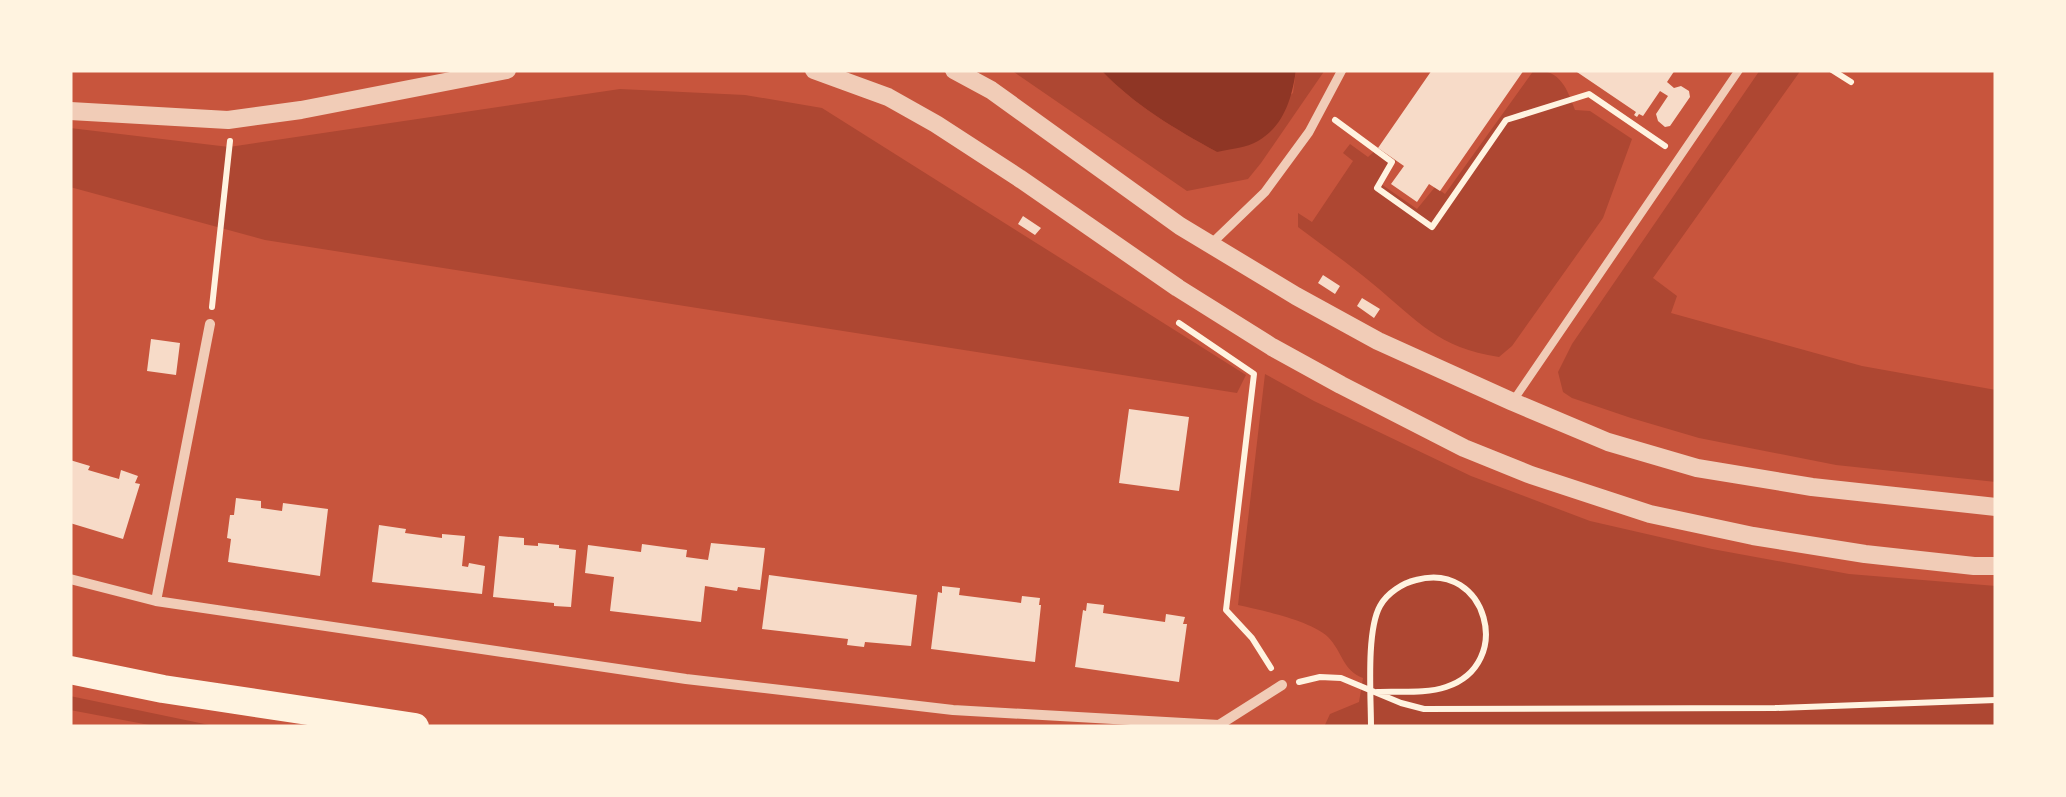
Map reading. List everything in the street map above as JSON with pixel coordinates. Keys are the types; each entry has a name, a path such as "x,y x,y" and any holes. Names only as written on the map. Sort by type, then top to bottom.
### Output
{"highway":[{"path":"70,670 164,689 415,727"}],"street":[{"path":"70,110 228,120 301,110 507,70"},
{"path":"814,70 888,97 936,124 1272,347 1464,448 1650,514 1865,554 1996,566"},
{"path":"954,70 991,90 1210,245 1378,341 1512,402 1608,442 1697,468 1812,487 1996,507"},
{"path":"1210,245 1265,192 1322,111 1342,70"},
{"path":"156,600 210,324"},
{"path":"70,579 156,600 686,679 953,710 1220,725 1282,685"}],"lane":[{"path":"1512,402 1739,70"}],"path":[{"path":"1832,70 1850,82"},
{"path":"1322,111 1392,162 1376,188 1432,227 1506,120 1589,94 1680,157"},
{"path":"210,324 230,139 228,120"},
{"path":"1175,320 1254,374 1226,610 1252,638 1282,685 1320,677 1340,678 1401,703 1424,708 1775,708 1996,700"},
{"path":"1371,727 1372,638 1380,604 1406,582 1425,577 1453,580 1467,590 1487,622 1484,650 1471,673 1438,689 1373,692"}],"shaded area":[{"path":"1011,70 1101,70 1141,105 1217,152 1293,93 1296,70 1325,70 1248,179 1187,191"},
{"path":"1101,70 1296,70 1289,101 1274,128 1254,143 1217,152 1141,105"},
{"path":"1534,70 1557,77 1575,110 1590,111 1632,139 1603,218 1512,346 1499,357 1460,347 1430,331 1298,227 1298,213 1312,222 1353,161 1343,153 1350,144 1368,157 1378,148 1396,161 1381,184 1417,209 1435,187 1445,194"},
{"path":"1760,70 1801,70 1653,278 1677,296 1671,313 1862,366 1996,390 1996,482 1836,465 1699,438 1563,392 1558,372 1572,344"},
{"path":"620,89 745,95 822,108 1246,375 1237,393 265,240 70,187 70,128 229,147"},
{"path":"1265,374 1471,476 1590,521 1849,574 1996,586 1996,727 1324,727 1330,714 1359,702 1363,678 1351,671 1333,642 1320,631 1286,617 1238,605"},
{"path":"70,696 219,727 160,727 70,710"}],"building":[{"path":"1432,70 1524,70 1440,191 1429,184 1417,202 1391,184 1404,166 1378,148"},
{"path":"1574,70 1675,70 1667,82 1689,91 1690,97 1670,126 1665,127 1656,114 1668,96 1660,91 1643,116 1637,117 1636,112"},
{"path":"1023,216 1041,228 1035,235 1018,224"},
{"path":"1323,275 1340,286 1335,294 1318,283"},
{"path":"1362,298 1380,309 1374,318 1357,306"},
{"path":"151,339 180,343 176,375 147,371"},
{"path":"1129,409 1189,417 1179,491 1119,483"},
{"path":"70,460 119,479 121,470 138,476 135,483 140,484 123,539 70,523"},
{"path":"236,498 261,501 261,508 282,511 283,503 328,509 320,576 228,562 231,539 227,538"},
{"path":"379,525 442,538 442,534 465,536 462,566 485,566 482,594 372,582"},
{"path":"499,536 524,538 524,545 559,545 576,550 571,607 493,597"},
{"path":"711,543 765,548 760,590 705,586 701,622 610,611 614,577 585,573 588,545 641,552 642,544 687,550 686,557 708,560"},
{"path":"769,575 917,595 911,646 865,642 864,647 847,645 848,639 762,629"},
{"path":"942,586 960,588 959,595 1021,603 1022,596 1040,598 1035,662 931,649"},
{"path":"1087,603 1104,605 1103,613 1165,622 1166,614 1185,617 1179,682 1075,667"}]}
